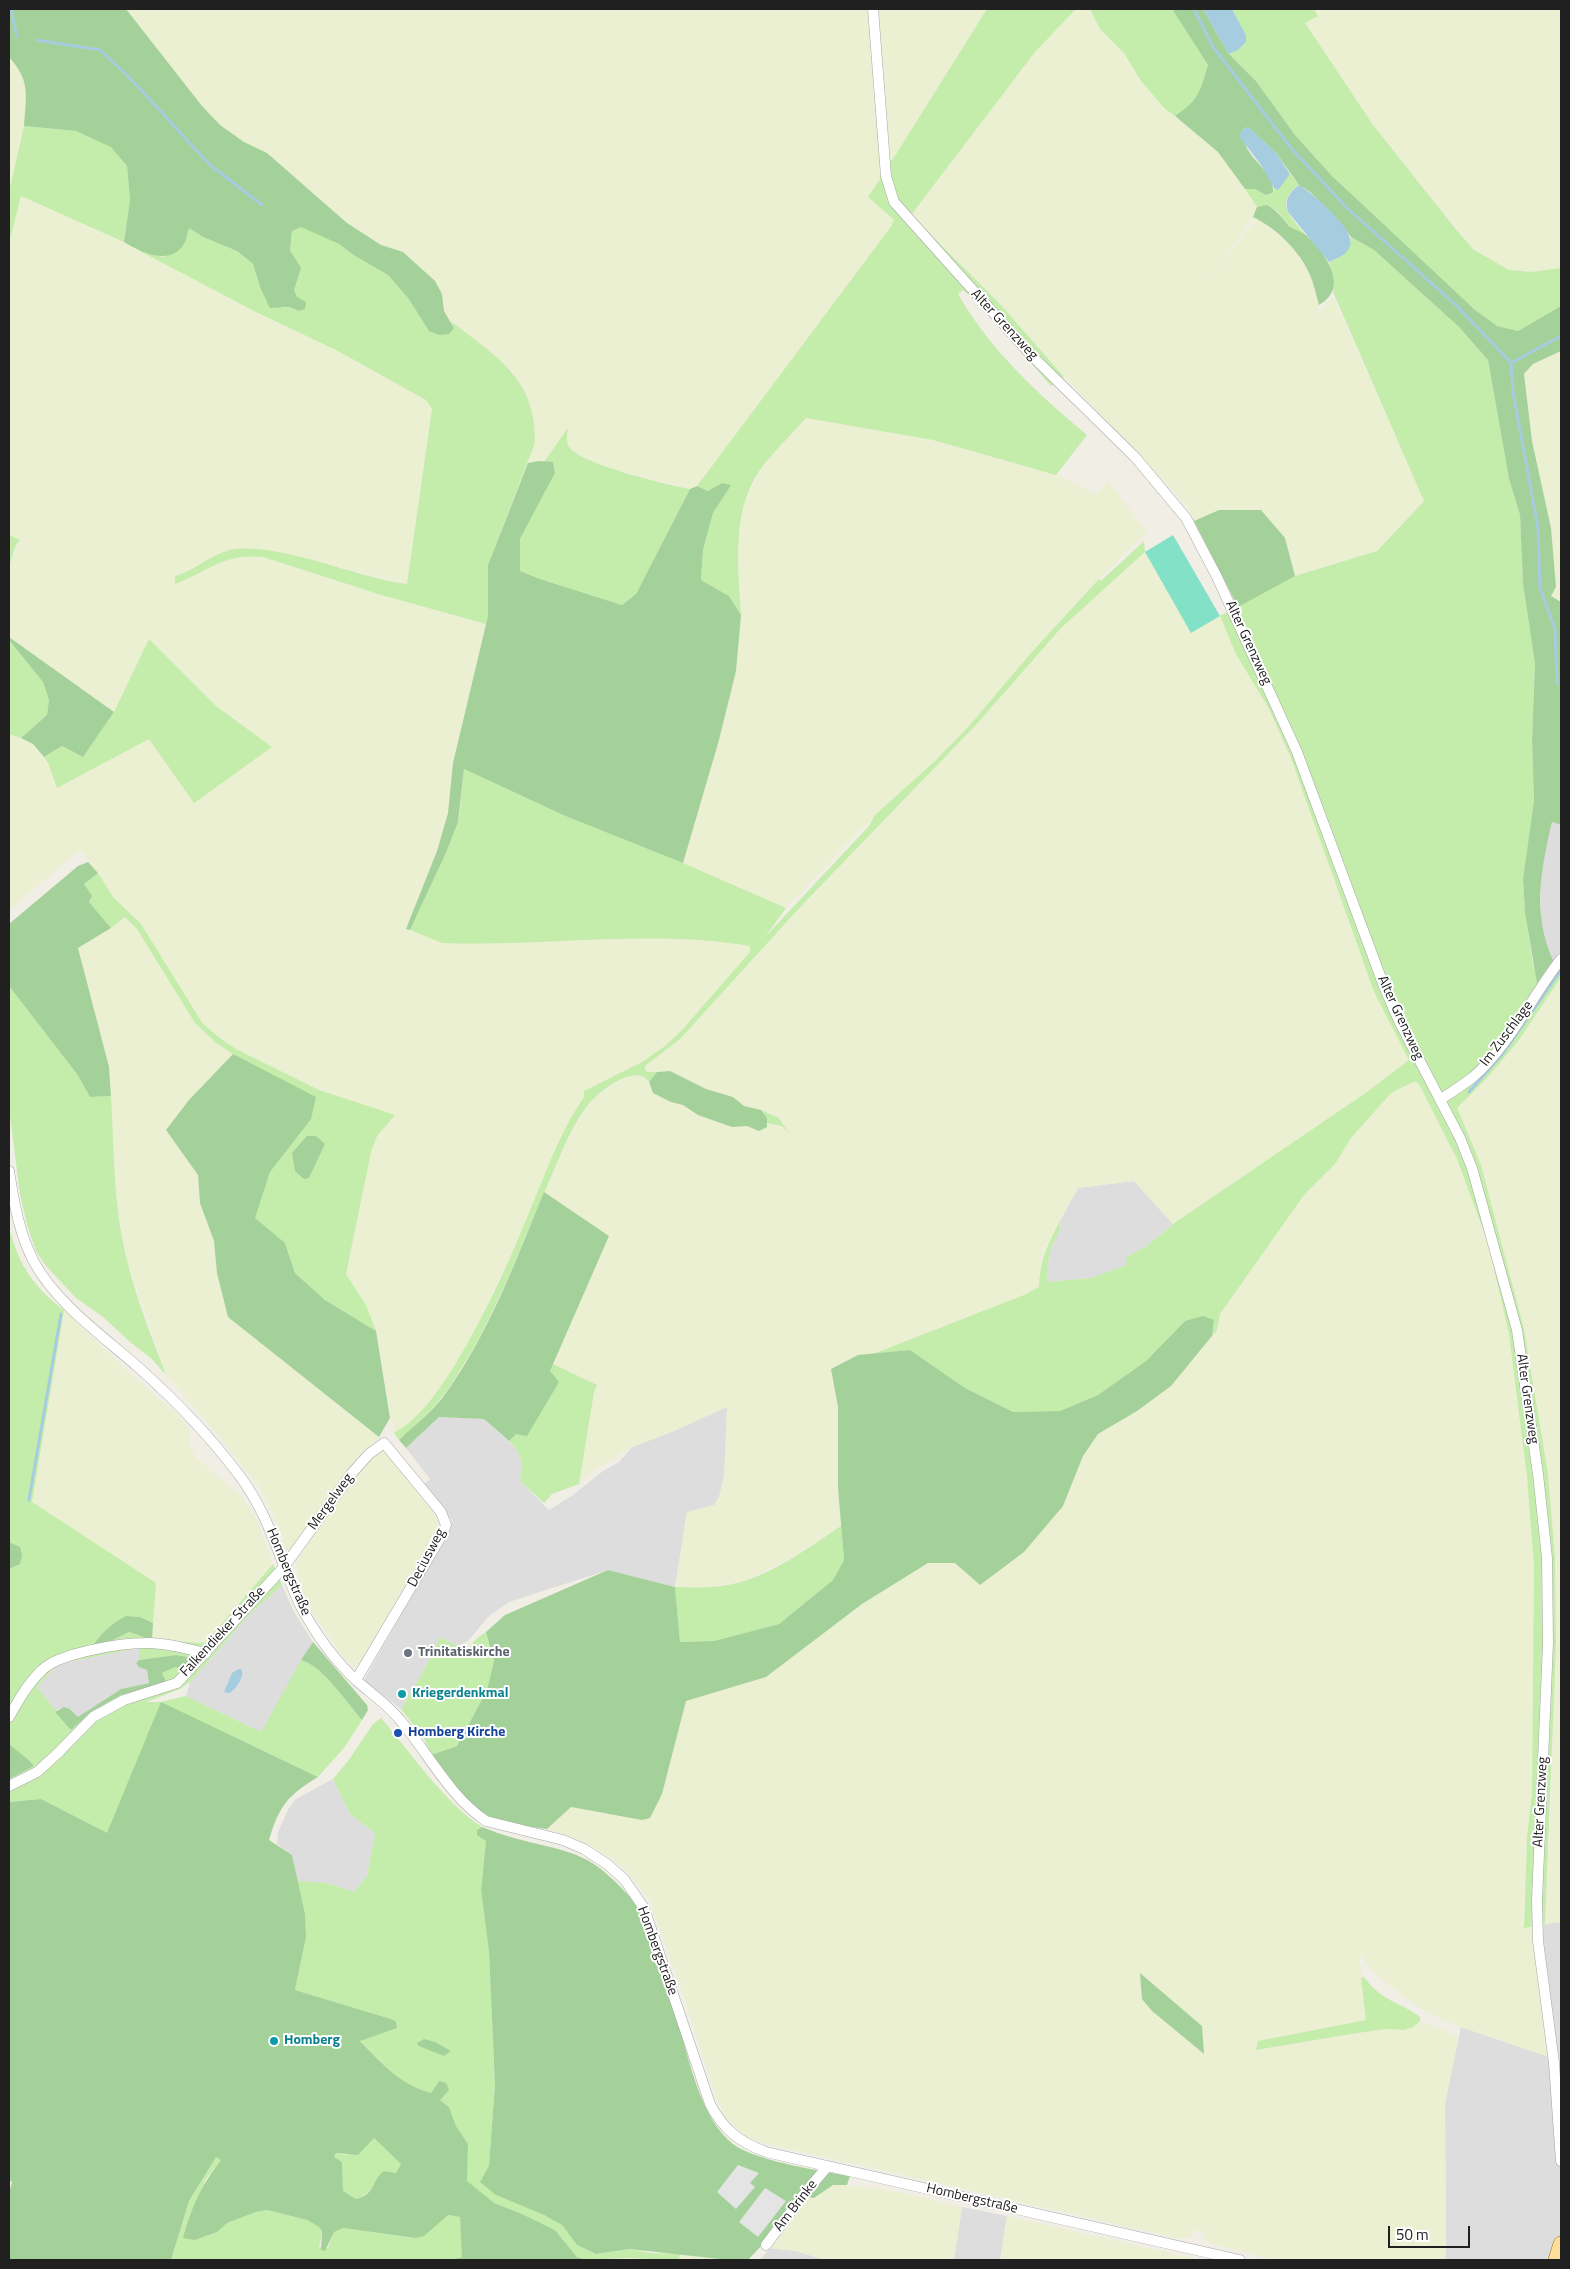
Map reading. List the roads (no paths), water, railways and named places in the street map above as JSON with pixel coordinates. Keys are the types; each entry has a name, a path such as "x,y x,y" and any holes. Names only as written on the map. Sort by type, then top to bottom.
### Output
{"main road":[{"path":"1556,2260 1561,2244"}],"street":[{"name":"Alter Grenzweg","path":"873,9 886,176 894,202 1032,356 1135,457 1186,518 1217,577 1275,700 1297,752 1385,989 1400,1023 1441,1099 1472,1168 1518,1330 1538,1474 1547,1558 1548,1643 1536,1900 1538,1941 1554,2063 1561,2160"},
{"name":"Im Zuschlage","path":"1441,1099 1461,1086 1487,1062 1533,1001 1547,976 1561,959"},
{"name":"Hombergstraße","path":"9,1171 20,1226 34,1263 44,1278 88,1323 164,1391 210,1438 251,1493 271,1531 284,1567 308,1620 341,1665 399,1718 444,1780 476,1814 486,1821 496,1824 563,1840 607,1864 624,1879 644,1908 710,2104 716,2116 735,2137 747,2145 766,2152 827,2167 1240,2260"},
{"name":"Mergelweg","path":"284,1567 352,1473 369,1454 384,1443"},
{"name":"Deciusweg","path":"356,1680 442,1535 446,1525 441,1512 384,1443"},
{"name":"Falkendieker Straße","path":"9,1786 37,1772 93,1716 124,1700 176,1682 206,1653 284,1567"},
{"path":"9,1717 41,1670 61,1658 120,1645 146,1642 206,1653"},
{"name":"Am Brinke","path":"766,2245 827,2167"}],"water":[{"path":"1203,9 1232,9 1246,35 1246,42 1238,50 1229,54"},
{"path":"1248,127 1276,153 1290,174 1278,190 1274,188 1261,165 1239,136 1242,130"},
{"path":"1299,185 1332,212 1347,231 1350,246 1347,252 1329,262 1288,212 1288,197"},
{"path":"239,1669 242,1670 242,1676 239,1683 229,1693 224,1692 232,1673"}],"waterway":[{"path":"11,9 17,37"},
{"path":"1194,9 1213,47 1291,148 1347,208 1457,306 1511,363 1513,392 1538,528 1540,588 1555,629 1557,684"},
{"path":"37,40 100,50 131,79 209,164 262,205"},
{"path":"1511,363 1561,336"},
{"path":"1469,1092 1504,1052 1561,970"},
{"path":"29,1500 61,1314"}],"place":[{"name":"Trinitatiskirche","path":"408,1653"},
{"name":"Kriegerdenkmal","path":"402,1694"},
{"name":"Homberg Kirche","path":"398,1733"},
{"name":"Homberg","path":"274,2041"}]}
